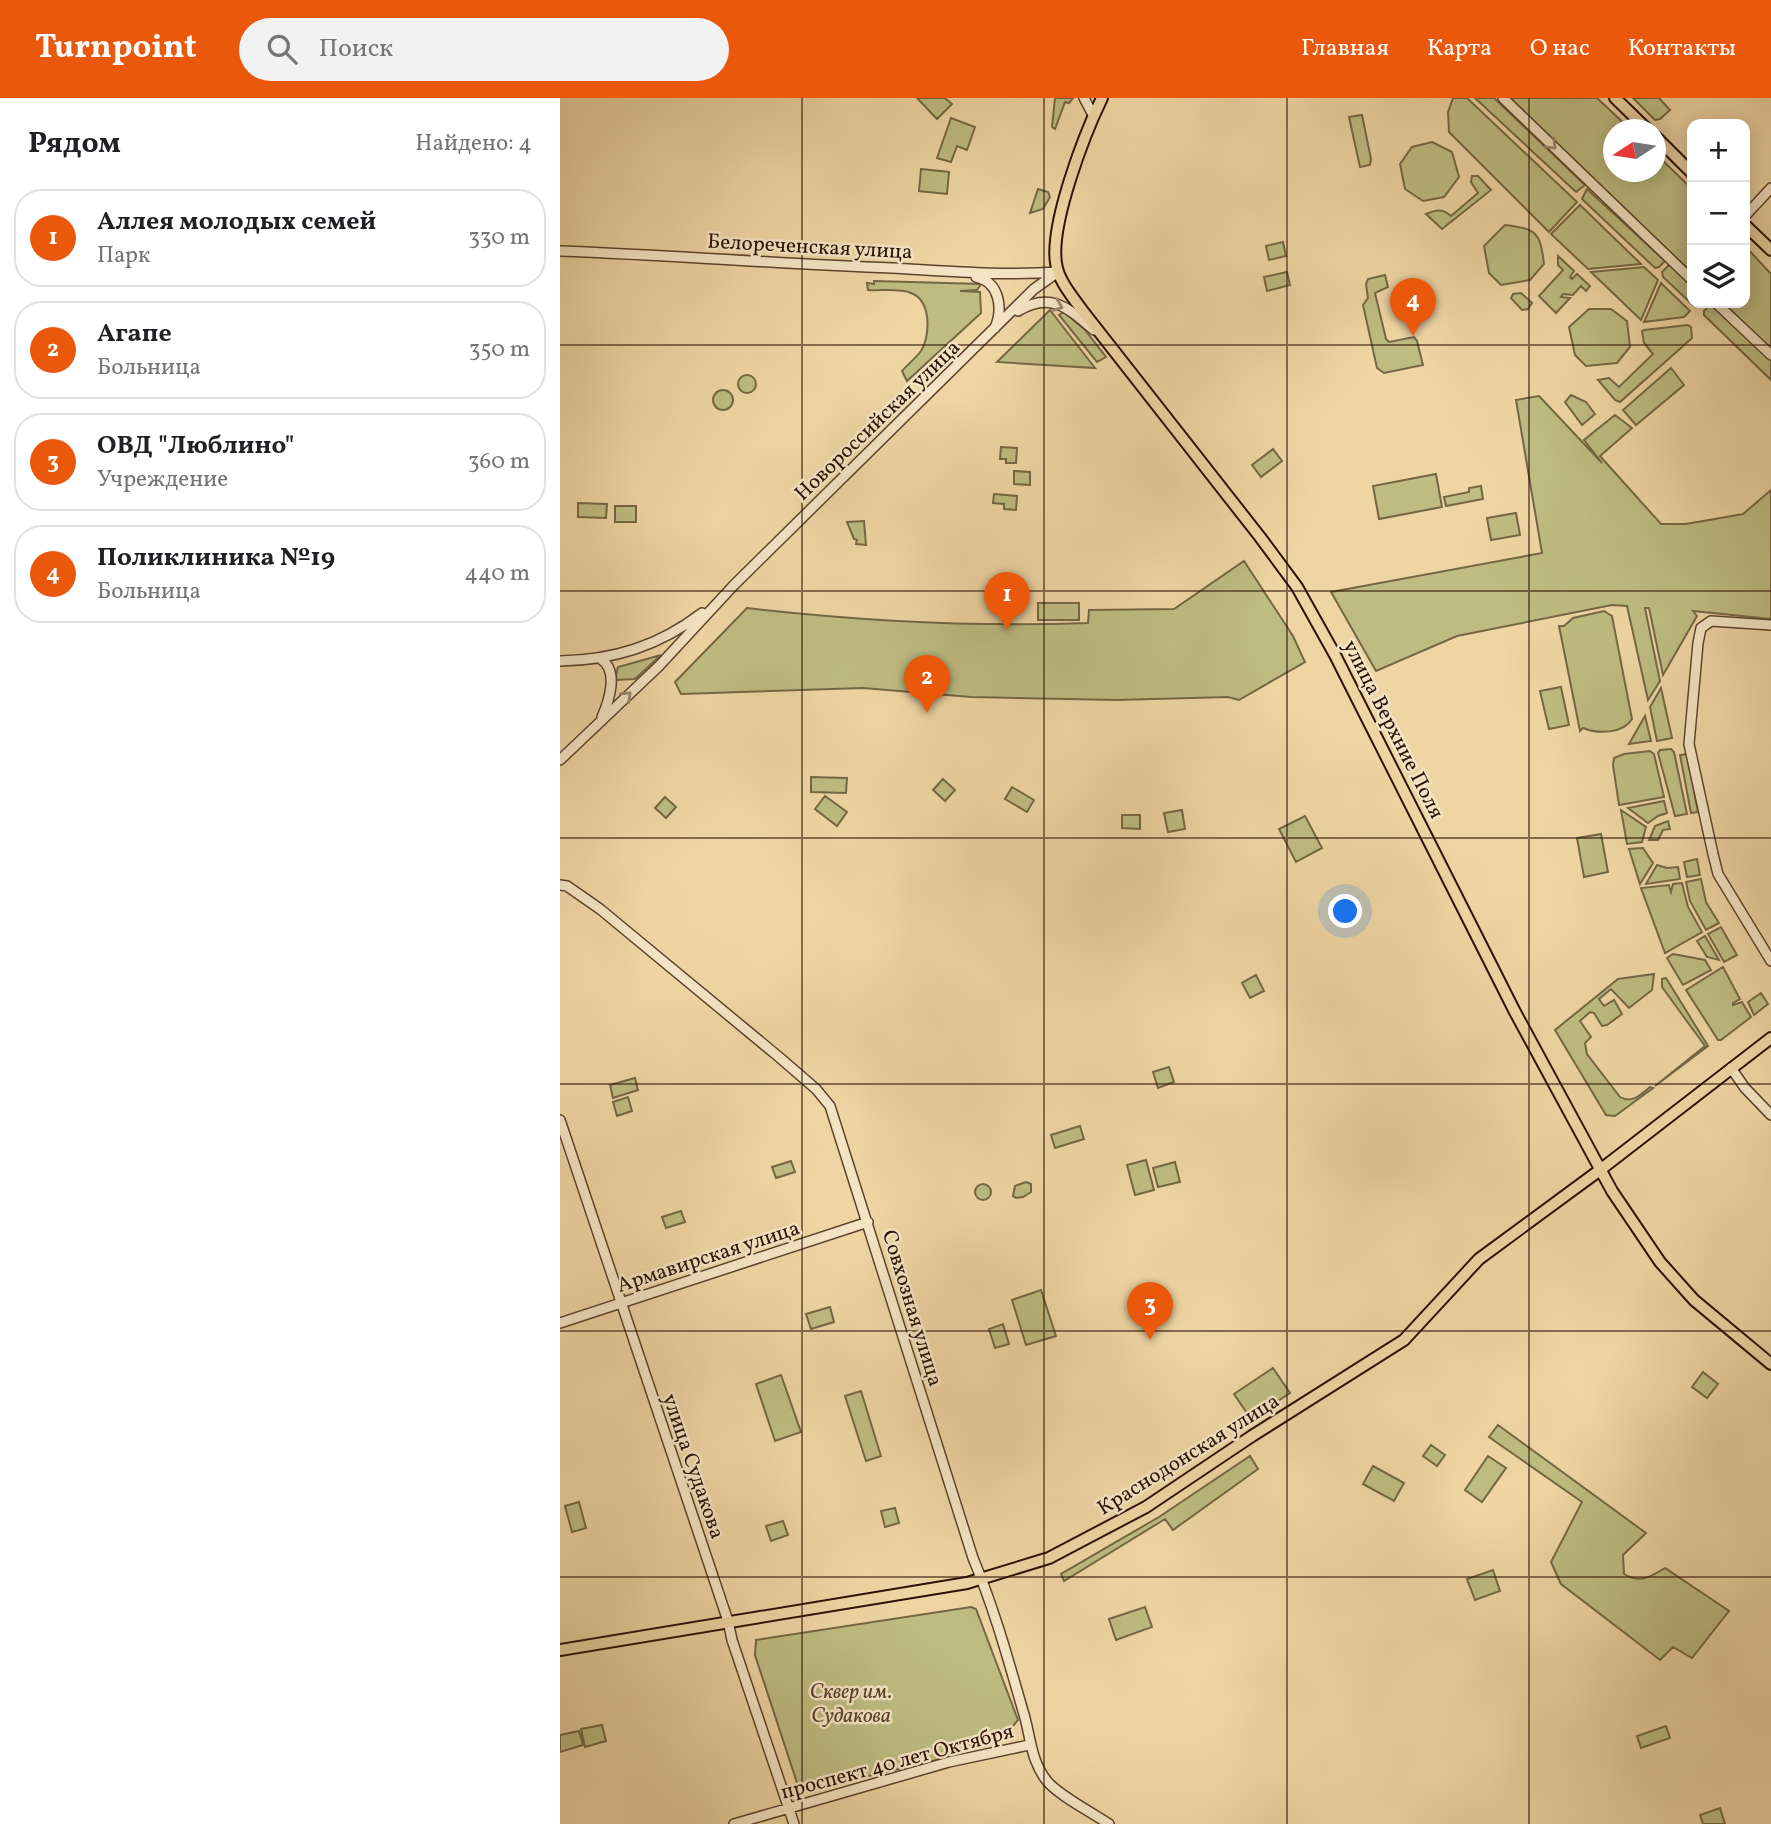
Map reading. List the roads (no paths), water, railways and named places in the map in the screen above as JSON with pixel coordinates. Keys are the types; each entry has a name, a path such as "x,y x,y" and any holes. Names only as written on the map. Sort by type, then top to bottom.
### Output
{"main road":[{"name":"улица Верхние Поля","path":"1101,98 1058,221 1055,252 1058,272 1075,301 1297,587 1335,655 1520,1021 1600,1170 1641,1235 1665,1268 1694,1300 1771,1364"},
{"path":"1615,98 1636,119"},
{"path":"1666,147 1687,168"},
{"path":"1750,230 1771,250"},
{"name":"Краснодонская улица","path":"560,1650 967,1583 1049,1558 1146,1507 1404,1340 1479,1259 1771,1038"}],"street":[{"path":"1084,98 1093,115"},
{"path":"1503,98 1687,275"},
{"path":"1750,210 1771,188"},
{"name":"Белореченская улица","path":"560,251 711,257 958,273 1013,275 1058,272"},
{"name":"Новороссийская улица","path":"560,760 659,666 722,597 1034,289 1058,272"},
{"path":"958,273 983,278 995,289 999,307 994,330"},
{"path":"1004,319 1036,302 1052,302 1076,314 1105,340"},
{"path":"1721,308 1771,355"},
{"name":"Новороссийская улица","path":"560,661 601,659 657,642 686,625 722,597"},
{"path":"1771,625 1711,621 1701,628 1689,744 1718,874 1771,961"},
{"path":"601,659 608,666 611,683 610,697 602,719"},
{"name":"Совхозная улица","path":"560,885 567,886 600,909 816,1089 830,1105 973,1558 992,1604 1037,1766 1049,1784 1109,1824"},
{"path":"1731,1068 1771,1115"},
{"name":"улица Судакова","path":"560,1119 793,1824"},
{"name":"Армавирская улица","path":"560,1323 868,1222"},
{"name":"проспект 40 лет Октября","path":"734,1824 949,1762 1029,1745"}],"place":[{"name":"Поликлиника №19","path":"1413,336"},
{"name":"Аллея молодых семей","path":"1007,630"},
{"name":"Агапе","path":"927,713"},
{"name":"ОВД \"Люблино\"","path":"1150,1340"}],"park label":[{"name":"Сквер им. Судакова","path":"851,1703"}]}
